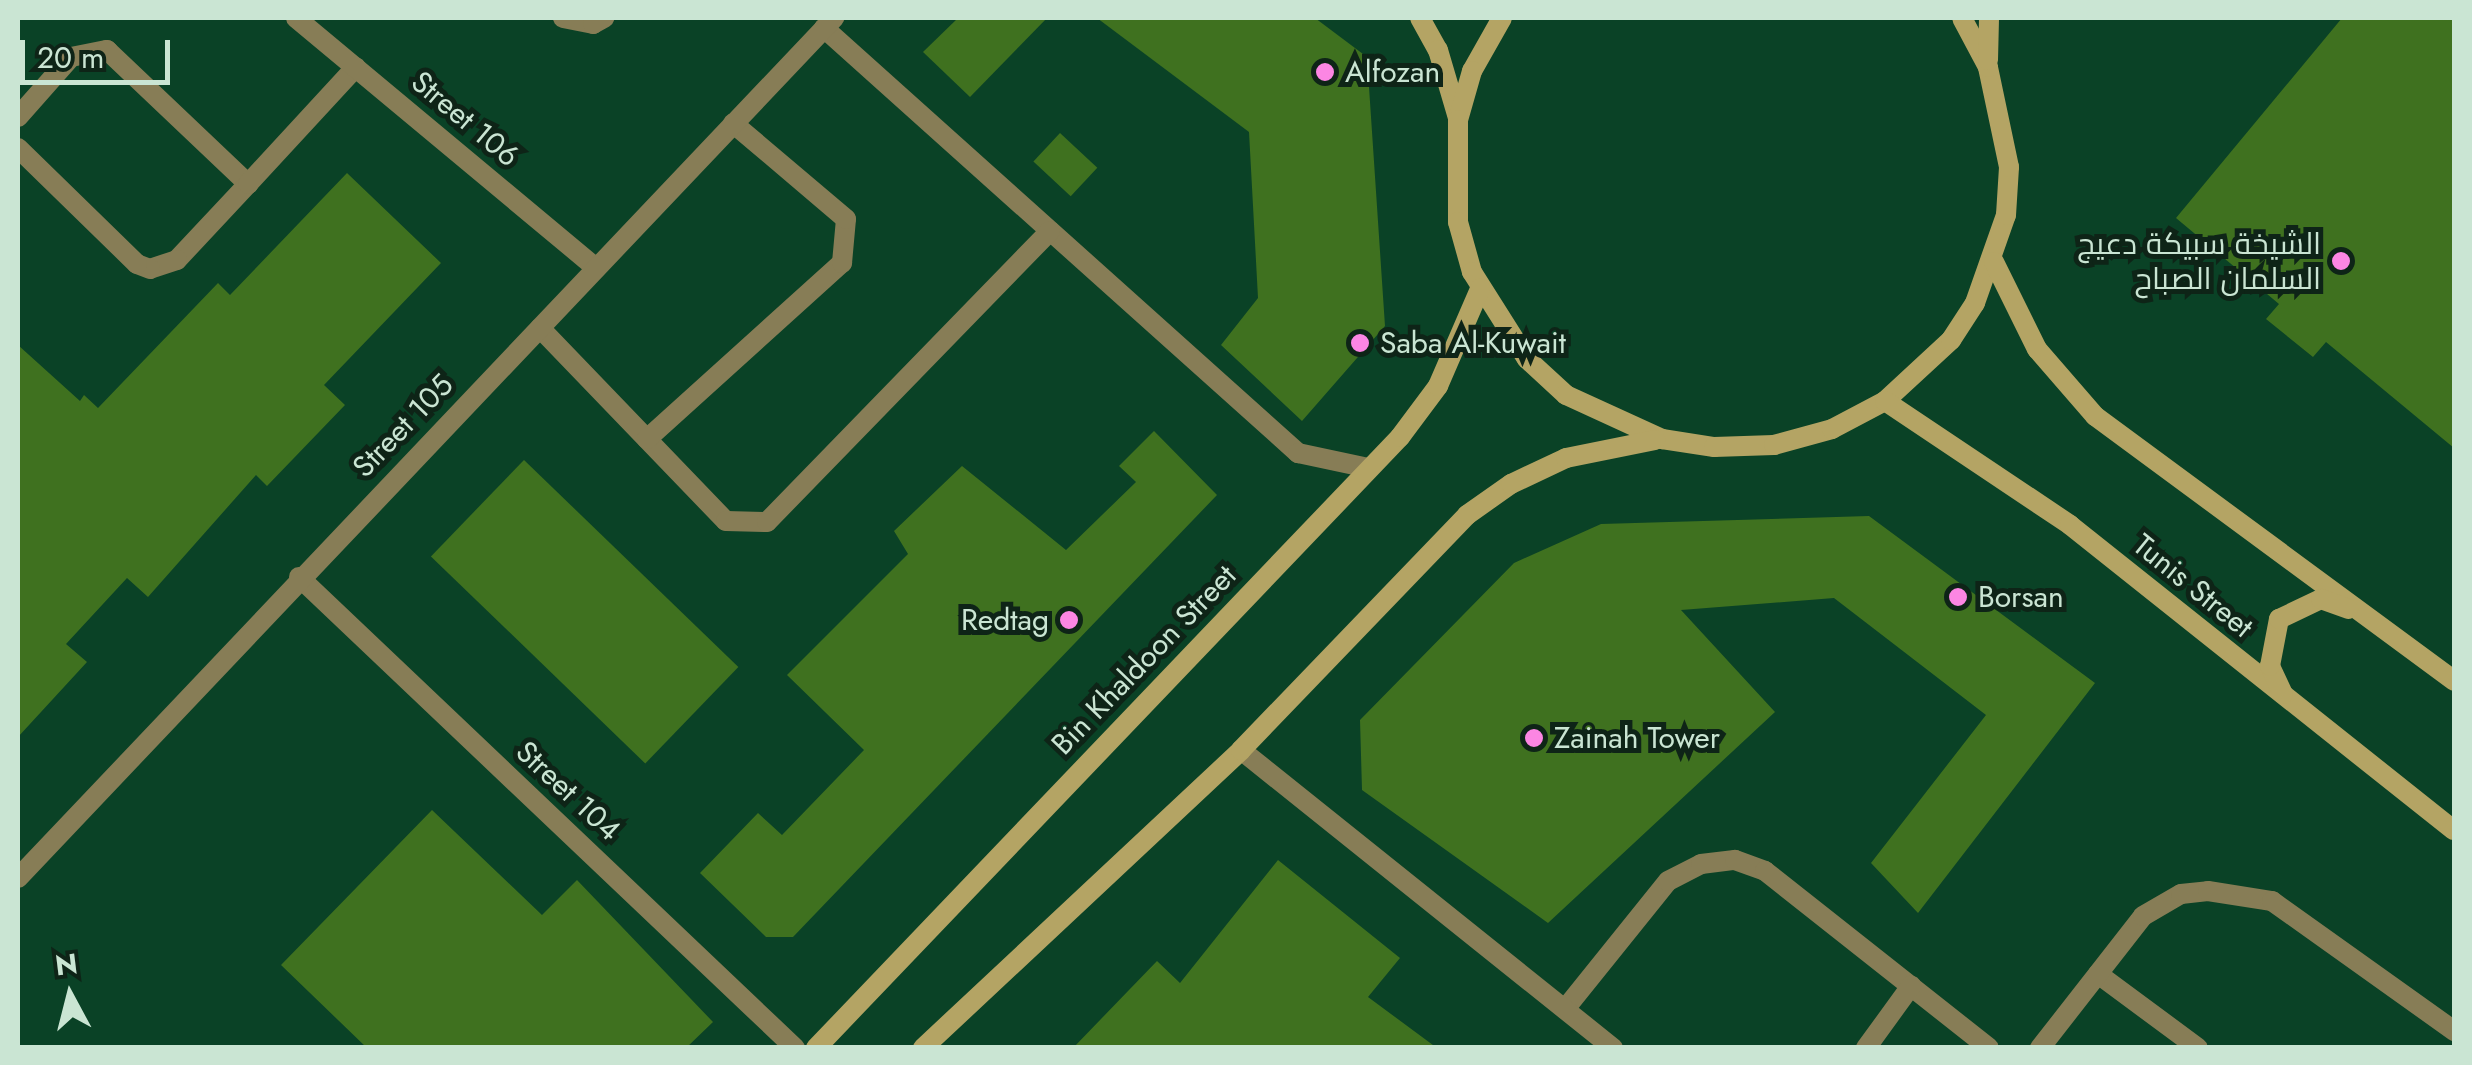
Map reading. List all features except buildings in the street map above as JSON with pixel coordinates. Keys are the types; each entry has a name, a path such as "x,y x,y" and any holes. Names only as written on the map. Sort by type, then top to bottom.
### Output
{"main road":[{"path":"1420,18 1438,50 1458,120"},
{"path":"1502,18 1472,71 1458,120 1458,222 1480,290 1527,359 1566,395 1662,440 1714,447 1774,445 1832,430 1885,401 1951,340 1994,262 2009,166 1988,66 1989,18"},
{"path":"1962,18 1988,66"},
{"path":"1994,262 2037,349 2096,416 2454,681"},
{"name":"Bin Khaldoon Street","path":"816,1048 1368,468 1438,386 1480,290"},
{"name":"Tunis Street","path":"1885,401 2070,526 2454,830"},
{"path":"923,1048 1241,750 1467,516 1511,484 1566,458 1662,440"},
{"path":"2284,698 2270,666 2270,642 2279,619 2298,605 2321,599 2382,625"}],"street":[{"name":"Street 106","path":"296,18 595,267"},
{"path":"564,18 593,24 604,18"},
{"path":"829,23 1050,230 1298,453 1368,468"},
{"name":"Street 105","path":"18,878 299,577 829,23"},
{"path":"18,118 71,56 108,50 248,184"},
{"path":"18,148 138,264 150,269 177,260 356,67"},
{"path":"647,439 842,263 846,220 734,123"},
{"path":"540,328 726,521 767,522 1050,230"},
{"name":"Street 104","path":"299,577 795,1048"},
{"path":"1241,750 1614,1048"},
{"path":"1565,1009 1668,882 1723,860 1766,871 1989,1048"},
{"path":"2040,1048 2162,902 2208,891 2272,900 2454,1031"},
{"path":"2098,974 2198,1048"},
{"path":"1868,1047 1910,986"}],"place":[{"name":"Alfozan","path":"1325,72"},
{"name":"الشيخة سبيكة دعيج السلمان الصباح","path":"2341,261"},
{"name":"Saba Al-Kuwait","path":"1360,343"},
{"name":"Borsan","path":"1958,597"},
{"name":"Redtag","path":"1069,620"},
{"name":"Zainah Tower","path":"1534,738"}]}
